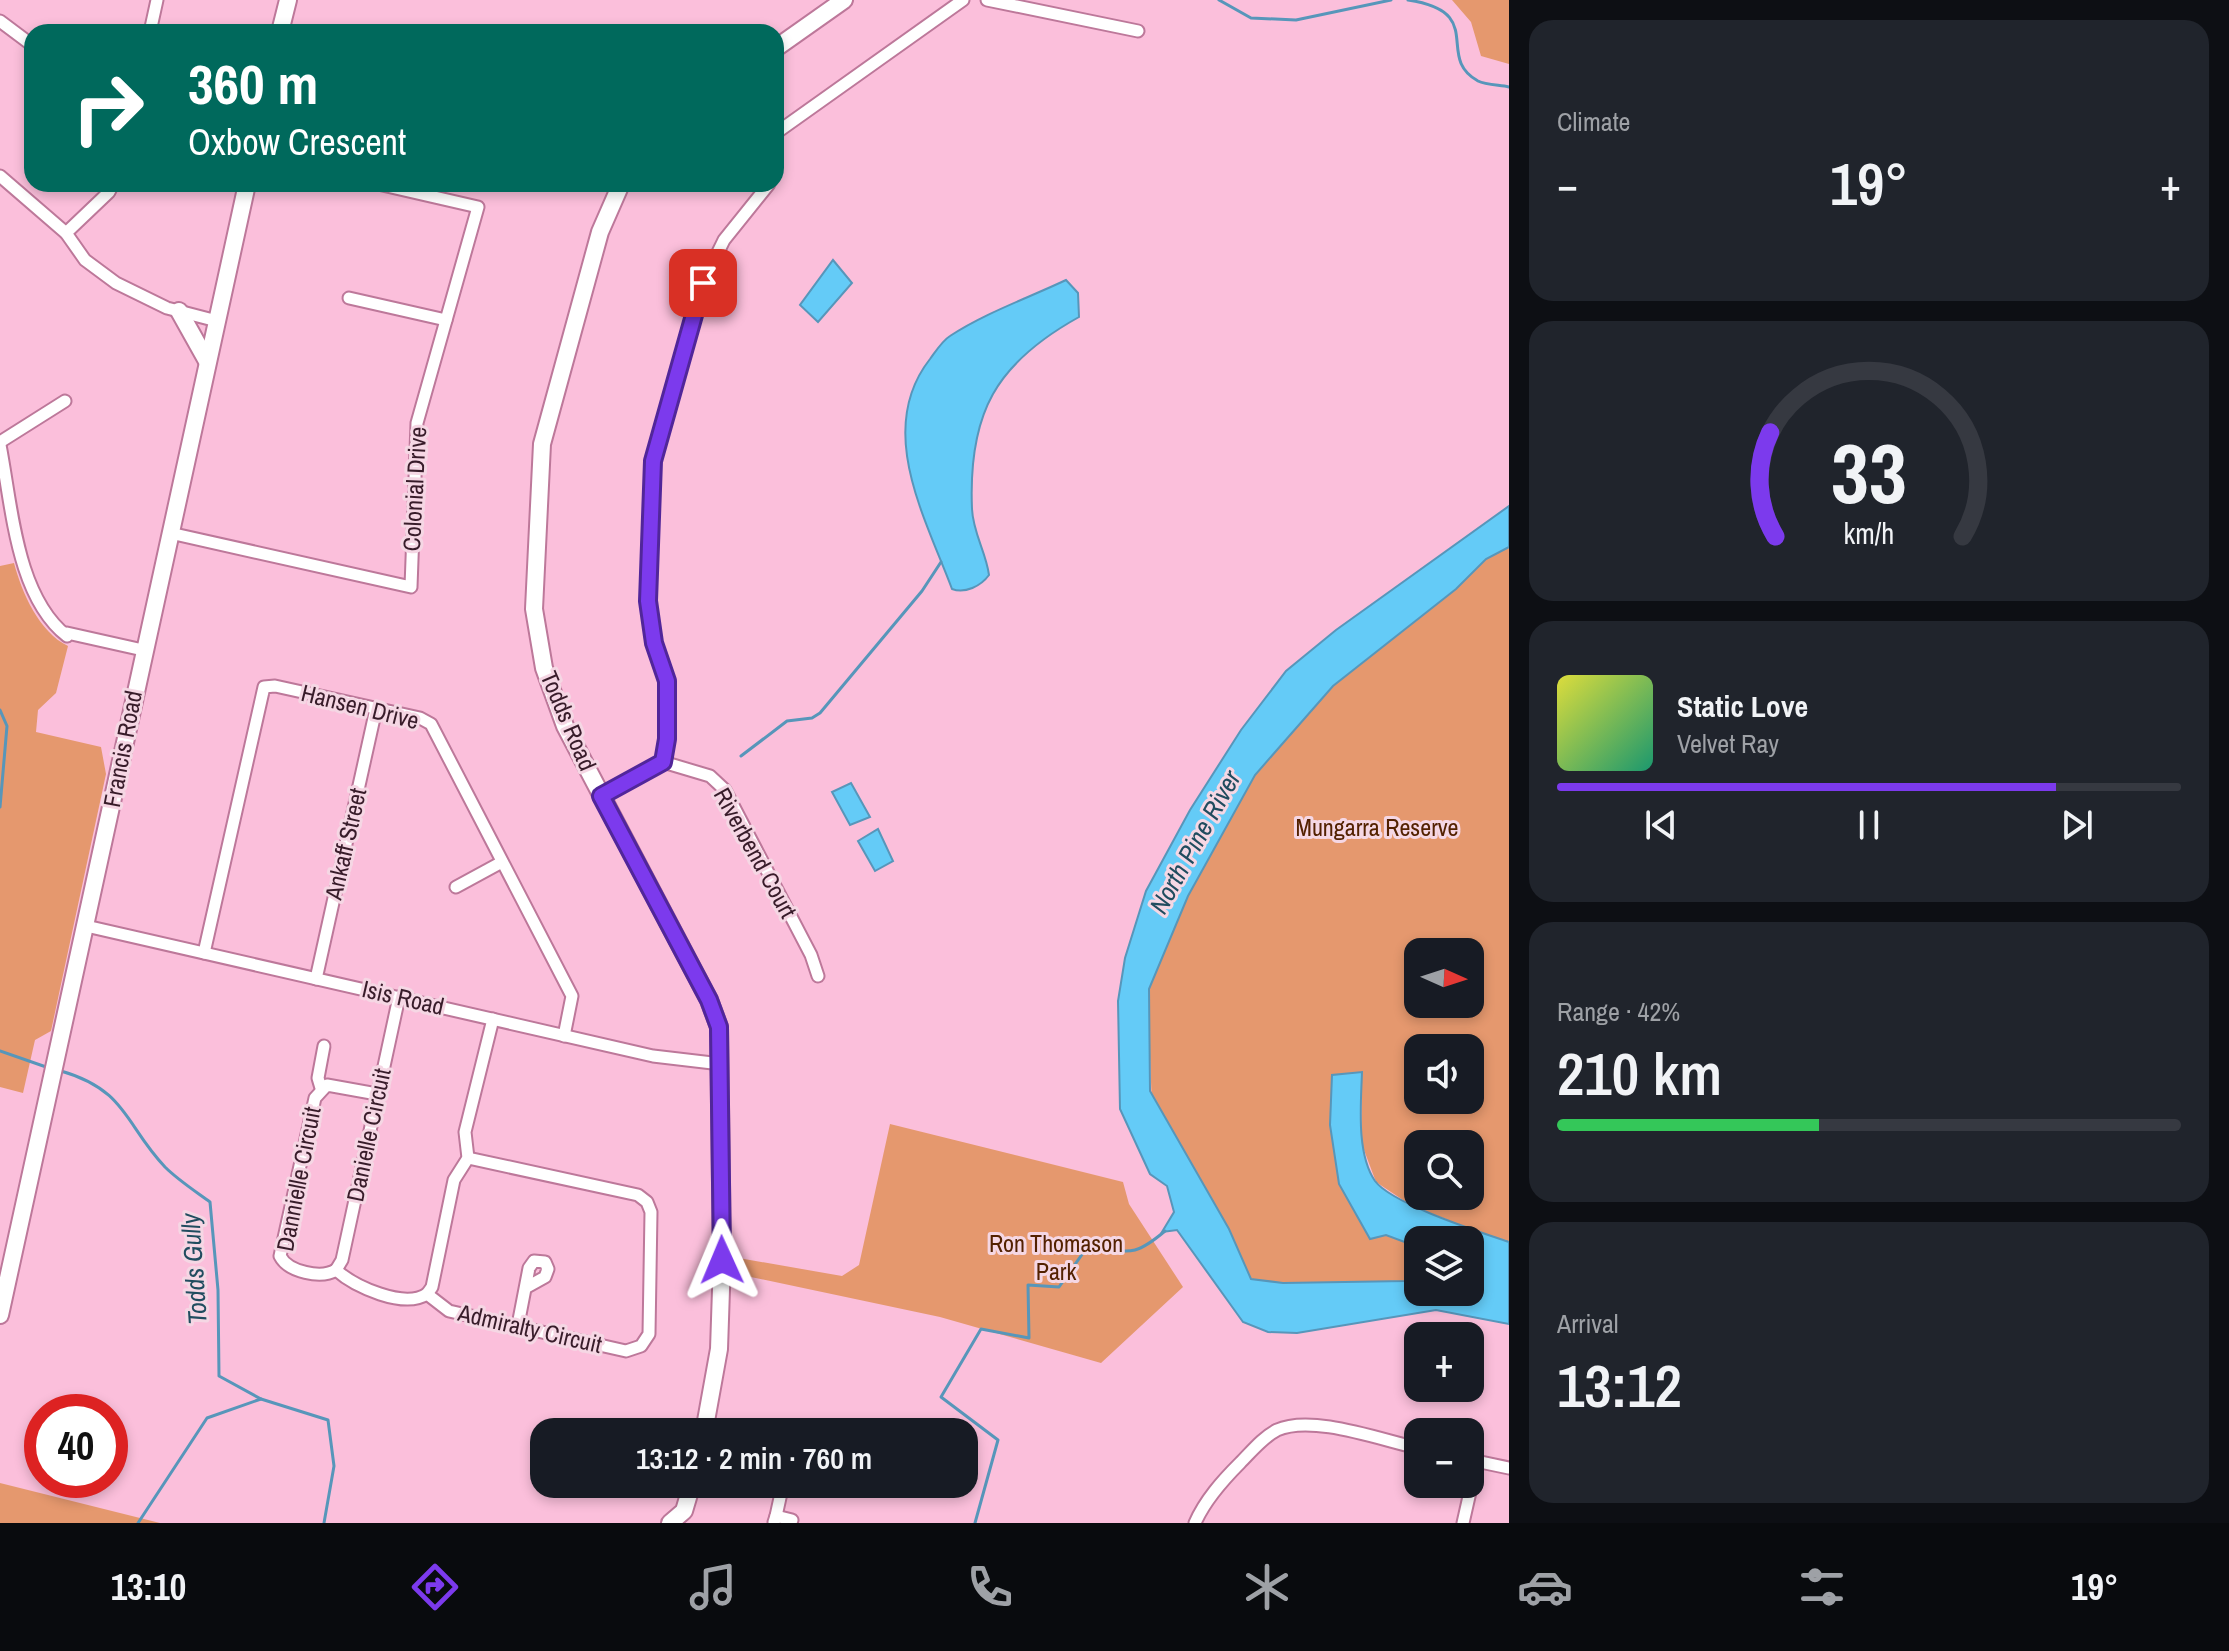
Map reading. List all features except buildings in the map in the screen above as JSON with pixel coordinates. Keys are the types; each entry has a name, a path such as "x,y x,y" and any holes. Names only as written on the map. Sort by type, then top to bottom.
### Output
{"street":[{"path":"152,24 157,0"},
{"path":"282,24 288,0"},
{"path":"784,42 844,0"},
{"path":"784,127 963,0"},
{"path":"987,0 1138,31"},
{"path":"0,21 24,39"},
{"path":"0,176 66,233 85,260 116,283 179,311 217,321"},
{"path":"66,233 109,192"},
{"name":"Francis Road","path":"0,1315 245,192"},
{"name":"Colonial Drive","path":"170,533 411,587 417,423 478,207 413,192"},
{"name":"Todds Road","path":"618,192 600,232 546,423 539,468 534,584 537,636 544,668 565,726 715,1014 721,1064 722,1260 719,1349 707,1418"},
{"path":"601,796 663,762 667,739 667,681 654,643 648,601 653,461 703,283 724,240 763,192"},
{"path":"349,298 446,320"},
{"path":"179,311 207,361"},
{"path":"65,401 0,444 28,585 56,627 67,636 67,633 143,650"},
{"name":"Hansen Drive","path":"204,953 264,687 275,686 420,718 431,724 572,996 564,1036"},
{"name":"Ankaff Street","path":"316,979 376,709"},
{"name":"Riverbend Court","path":"663,762 710,776 725,790 811,955 818,976"},
{"path":"456,887 502,862"},
{"name":"Isis Road","path":"86,926 653,1056 721,1064"},
{"name":"Danielle Circuit","path":"336,1270 342,1260 399,997"},
{"path":"336,1270 379,1294 411,1300 427,1294 436,1272 454,1180 468,1158 465,1132 493,1019"},
{"name":"Dannielle Circuit","path":"324,1046 318,1078 321,1088 315,1098 280,1256 292,1268 326,1274 336,1270"},
{"name":"Dannielle Circuit","path":"321,1088 333,1086 377,1094"},
{"name":"Admiralty Circuit","path":"427,1294 449,1311 626,1351 641,1346 649,1334 651,1212 647,1202 638,1195 468,1158"},
{"path":"518,1325 527,1287"},
{"path":"1195,1523 1209,1498 1233,1470 1264,1440 1291,1425 1319,1426 1404,1445"},
{"path":"1484,1462 1509,1468"},
{"path":"780,1498 775,1520 792,1520"},
{"path":"1463,1523 1467,1498"},
{"path":"670,1523 686,1517"}],"green space":[{"path":"1452,0 1509,0 1509,64 1481,56 1471,22"},
{"name":"Mungarra Reserve","path":"1509,547 1509,1242 1484,1236 1484,1226 1455,1226 1422,1210 1484,1210 1484,1130 1404,1130 1404,1201 1376,1182 1361,1142 1362,1073 1333,1075 1330,1125 1386,1235 1404,1242 1404,1281 1283,1283 1251,1279 1229,1229 1152,1107 1147,980 1188,896 1270,746 1333,686 1456,589 1486,559"},
{"path":"14,563 22,587 40,621 68,646 56,693 38,710 36,732 101,747 106,774 51,1031 35,1040 23,1093 0,1087 0,566"},
{"name":"Ron Thomason Park","path":"890,1124 1123,1182 1129,1204 1183,1287 1101,1363 940,1317 732,1273 733,1257 842,1276 859,1265"},
{"path":"0,1483 24,1489 24,1498 60,1498 160,1523 0,1523"}],"water":[{"path":"833,260 852,283 818,322 800,305"},
{"path":"1066,280 1078,293 1079,317 1027,353 993,394 982,418 975,445 972,509 989,575 972,588 952,589 929,533 910,473 906,414 914,386 930,359 950,336 992,313"},
{"name":"North Pine River","path":"1509,506 1509,547 1486,559 1456,589 1333,686 1255,775 1188,896 1149,989 1150,1091 1229,1229 1251,1279 1283,1283 1404,1281 1404,1306 1484,1306 1484,1233 1509,1242 1509,1324 1436,1310 1297,1333 1268,1332 1243,1322 1177,1230 1162,1232 1174,1212 1167,1186 1150,1174 1120,1109 1118,1001 1125,958 1146,891 1190,810 1241,730 1286,671 1336,630"},
{"path":"851,783 870,817 850,825 832,792"},
{"path":"878,829 893,861 875,871 858,841"},
{"name":"North Pine River","path":"1362,1072 1362,1143 1375,1181 1404,1202 1404,1210 1422,1210 1464,1226 1404,1226 1404,1242 1386,1235 1370,1239 1339,1184 1330,1125 1332,1075"}],"waterway":[{"path":"1219,0 1251,18 1296,20 1391,0"},
{"path":"1408,0 1432,6 1446,14 1454,25 1460,60 1466,71 1478,81 1509,87"},
{"path":"741,756 787,721 812,718 820,713 922,591 941,562"},
{"name":"Todds Gully","path":"0,710 7,726 0,807"},
{"name":"Todds Gully","path":"0,1051 49,1068"},
{"name":"Todds Gully","path":"61,1071 83,1079 112,1099 165,1167 210,1202 218,1290 219,1376 261,1399 328,1420 334,1466 324,1523"},
{"name":"Todds Gully","path":"975,1523 998,1440 941,1397 981,1329 1029,1338 1028,1285 1059,1287 1088,1246 1130,1251 1145,1246 1165,1231"},
{"path":"138,1523 207,1418 261,1399"}],"route":[{"path":"703,283 653,461 648,601 654,643 667,681 667,739 663,762 601,796 709,1000 719,1027 722,1260"}]}
